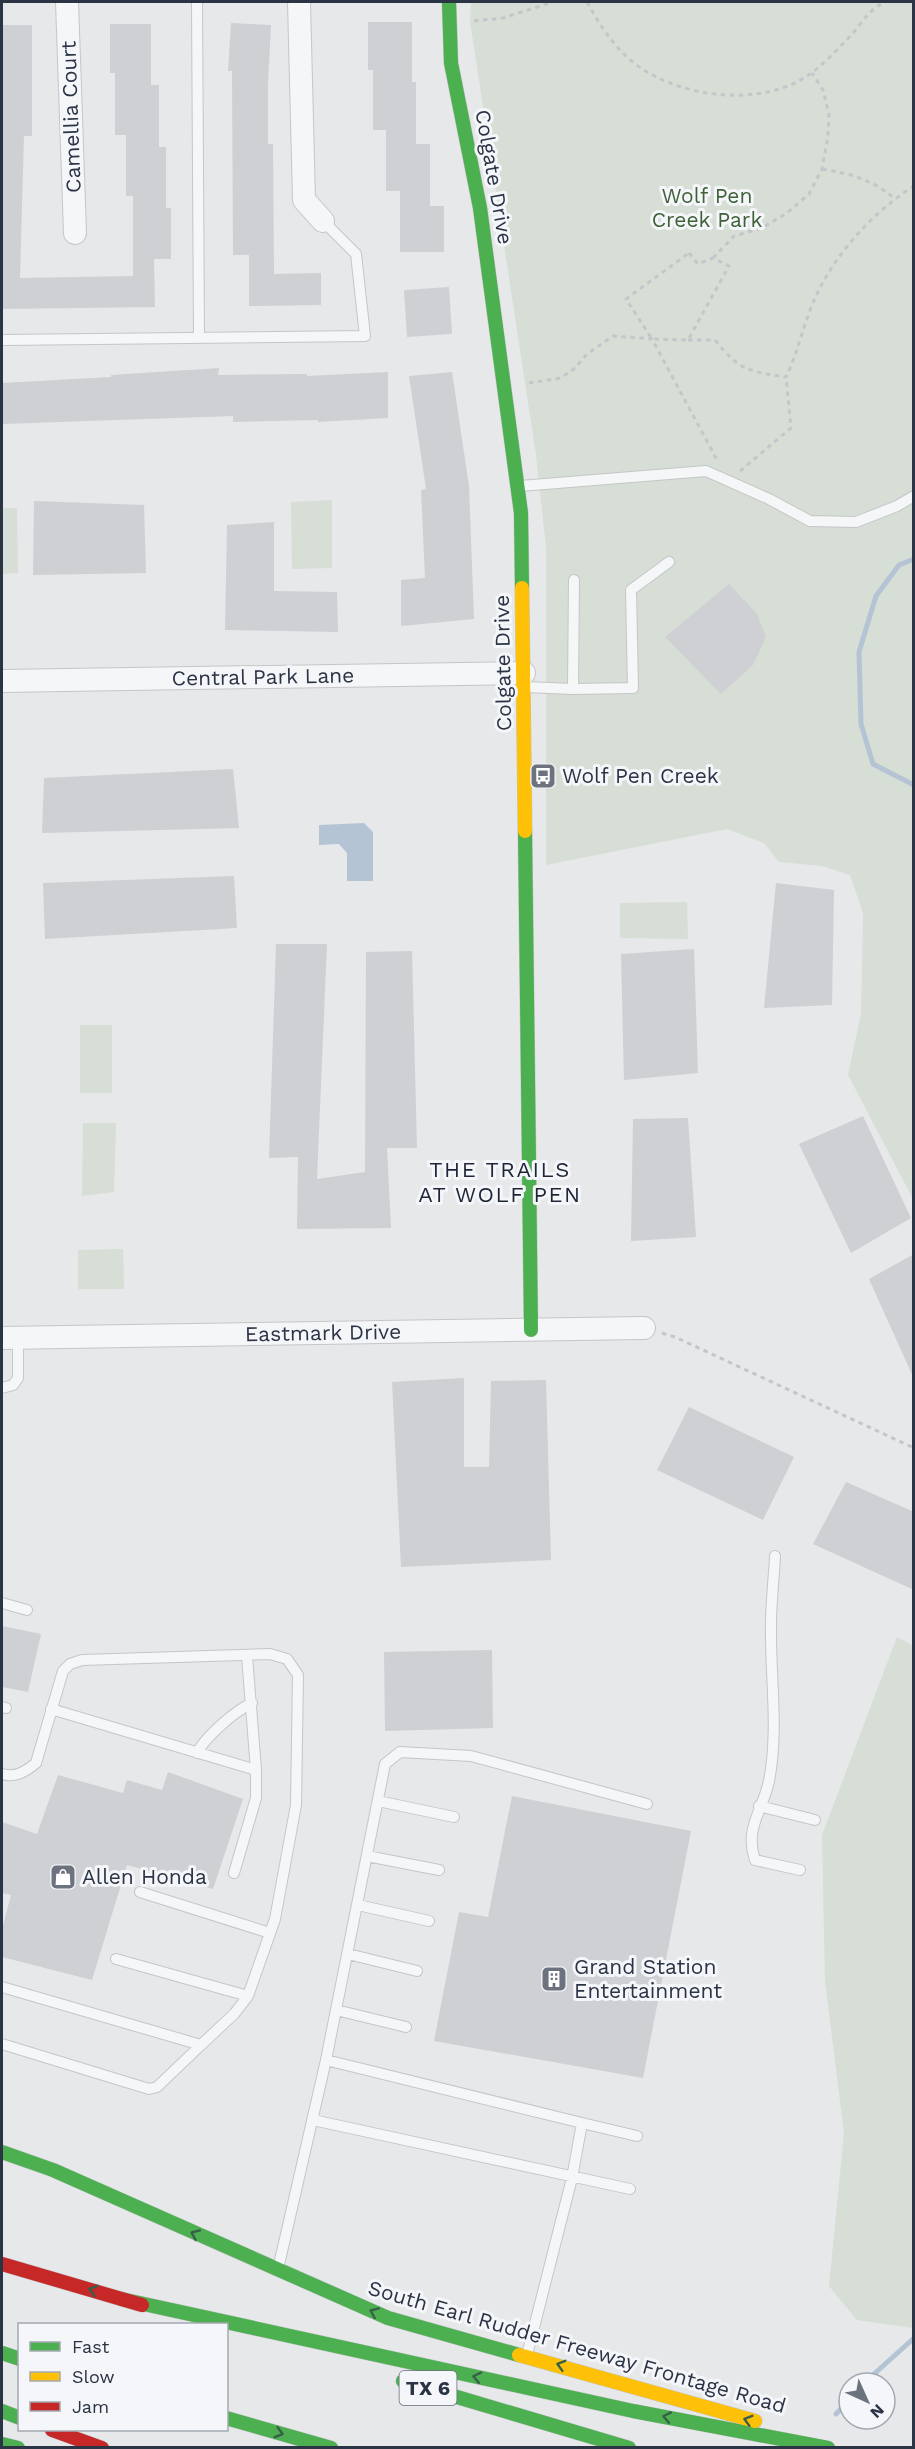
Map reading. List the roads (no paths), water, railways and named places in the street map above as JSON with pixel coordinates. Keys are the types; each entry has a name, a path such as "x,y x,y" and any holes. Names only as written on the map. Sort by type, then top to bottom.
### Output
{"main road":[{"name":"Colgate Drive","path":"449,2 451,63 480,208 521,513 531,1330"},
{"name":"South Earl Rudder Freeway Frontage Road","path":"2,2152 53,2170 388,2318 526,2355 845,2448"},
{"path":"2,2264 203,2323"},
{"path":"121,2299 633,2411 828,2448"},
{"path":"228,2331 316,2356"},
{"path":"2,2354 18,2358"},
{"name":"TX 6","path":"384,2376 629,2448"},
{"path":"2,2411 18,2417"},
{"path":"228,2419 331,2448"},
{"path":"55,2431 102,2448"},
{"path":"2,2444 18,2448"}],"street":[{"name":"Camellia Court","path":"67,2 75,233"},
{"path":"299,2 304,200 323,221"},
{"name":"Central Park Lane","path":"2,681 524,680"},
{"name":"Eastmark Drive","path":"10,1338 644,1328"}],"lane":[{"path":"197,2 199,338"},
{"path":"2,340 365,336 356,254 323,221"},
{"path":"517,486 706,471 810,521 856,522 897,507 914,496"},
{"path":"524,680 573,689 633,688 631,590 669,562"},
{"path":"573,689 574,580"},
{"path":"2,1388 13,1385 18,1378 10,1338"},
{"path":"776,1556 771,1625 774,1716 769,1782 754,1821 751,1847 755,1860 800,1870"},
{"path":"2,1603 27,1610"},
{"path":"2,1774 9,1777 25,1772 36,1763 63,1671 70,1664 82,1660 270,1654 287,1659 298,1675 296,1805 275,1919 248,1996 234,2014 157,2087 148,2089 2,2044"},
{"path":"234,1873 256,1798 252,1703 247,1656"},
{"path":"197,1753 220,1726 252,1703"},
{"path":"51,1709 256,1770"},
{"path":"278,2271 326,2060 385,1764 400,1752 471,1756 647,1804"},
{"path":"378,1801 454,1817"},
{"path":"759,1806 815,1820"},
{"path":"367,1856 440,1870"},
{"path":"140,1892 270,1933"},
{"path":"358,1905 429,1922"},
{"path":"348,1954 417,1971"},
{"path":"116,1959 248,1996"},
{"path":"2,1987 201,2045"},
{"path":"336,2010 406,2028"},
{"path":"326,2060 637,2136"},
{"path":"312,2120 630,2189"},
{"path":"526,2355 572,2178 582,2123"}],"water":[{"path":"364,823 373,832 373,881 347,881 347,853 339,844 319,845 319,825"}],"waterway":[{"name":"Wolf Pen Creek","path":"914,559 899,565 876,596 859,652 861,724 873,764 914,785"},
{"name":"Wolf Pen Creek","path":"877,2371 914,2338"}],"place":[{"name":"Wolf Pen Creek","path":"543,776"},
{"name":"Allen Honda","path":"63,1877"},
{"name":"Grand Station Entertainment","path":"554,1979"}],"district":[{"name":"THE TRAILS AT WOLF PEN","path":"500,1182"}],"park label":[{"name":"Wolf Pen Creek Park","path":"707,208"}]}
